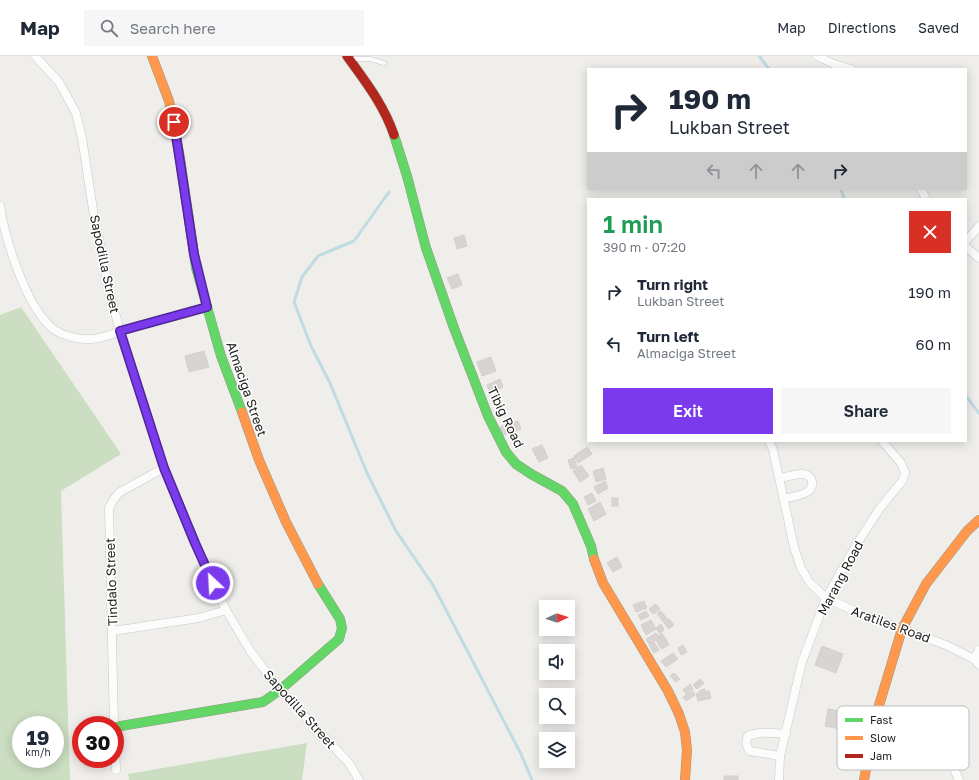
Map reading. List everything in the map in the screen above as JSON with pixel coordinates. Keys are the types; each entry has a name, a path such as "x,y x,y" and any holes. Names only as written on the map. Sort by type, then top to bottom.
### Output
{"street":[{"name":"Sapodilla Street","path":"35,56 59,82 76,113 82,138 94,216 120,331 164,468 195,543 226,610 251,652 280,690 349,763 360,780"},
{"name":"Almaciga Street","path":"124,725 263,702 280,690 339,638 342,628 340,619 320,588 286,522 259,460 221,356 194,254 171,107 152,56"},
{"path":"817,56 834,64 848,68"},
{"name":"Tibig Road","path":"348,57 376,96 388,121 407,176 426,248 454,328 488,416 506,452 516,464 562,491 573,504 591,546 594,561 603,583 668,691 679,714 685,732 687,750 685,780"},
{"path":"0,206 8,242 17,268 40,312 52,328 71,337 93,339 207,307"},
{"path":"967,240 979,226"},
{"path":"967,248 979,258"},
{"name":"Aratiles Road","path":"769,442 780,478 794,547 801,568 810,583 826,598 866,616 946,644 976,662"},
{"name":"Marang Road","path":"779,780 780,756 802,662 826,598 858,542 880,508 903,480 905,472 901,463 883,442"},
{"name":"Tindalo Street","path":"115,716 109,508 120,492 164,468"},
{"path":"780,478 802,474 808,476 812,480 811,489 806,493 784,498"},
{"path":"879,706 902,629 926,584 967,531 979,520"},
{"path":"113,631 199,618 226,610"},
{"path":"976,662 979,650"},
{"path":"780,756 750,751 746,746 746,740 748,736 753,734 786,734"},
{"path":"864,780 866,770"},
{"path":"955,770 959,780"}],"lane":[{"path":"348,57 370,59 384,63"}],"green space":[{"path":"21,307 121,454 61,491 70,780 0,780 0,315"},
{"path":"307,743 302,780 129,780 128,774"}],"building":[{"path":"464,235 467,246 457,249 454,238"},
{"path":"458,274 462,285 452,289 447,278"},
{"path":"204,351 209,367 189,372 185,356"},
{"path":"491,357 496,371 482,376 477,362"},
{"path":"500,379 503,387 490,393 487,385"},
{"path":"518,421 521,429 503,435 500,427"},
{"path":"542,445 548,458 539,462 532,449"},
{"path":"587,447 592,454 578,463 574,456"},
{"path":"574,458 577,467 571,469 568,460"},
{"path":"581,465 589,476 580,482 573,471"},
{"path":"603,468 606,479 596,482 593,471"},
{"path":"605,481 608,488 598,494 594,487"},
{"path":"592,493 596,501 588,505 584,497"},
{"path":"612,498 618,498 618,506 612,506"},
{"path":"600,502 606,514 594,521 588,509"},
{"path":"617,557 622,567 613,572 607,563"},
{"path":"644,601 647,608 636,612 633,605"},
{"path":"656,604 660,609 653,614 649,609"},
{"path":"646,611 649,616 641,620 638,615"},
{"path":"661,611 667,619 663,622 657,613"},
{"path":"669,619 674,625 669,629 664,623"},
{"path":"651,620 656,629 646,635 641,625"},
{"path":"661,624 664,630 659,633 656,628"},
{"path":"656,633 658,636 662,633 663,636 649,644 646,639"},
{"path":"664,636 669,645 661,649 656,640"},
{"path":"654,642 659,650 654,653 649,645"},
{"path":"683,645 687,652 681,655 678,648"},
{"path":"822,646 843,654 836,673 815,665"},
{"path":"673,653 678,659 666,667 661,661"},
{"path":"674,673 680,679 676,682 670,676"},
{"path":"700,679 704,683 697,689 693,685"},
{"path":"690,684 693,689 686,694 683,690"},
{"path":"705,689 706,692 709,691 711,698 698,701 696,694"},
{"path":"693,691 695,695 686,701 683,697"},
{"path":"828,709 837,710 837,728 825,726"},
{"path":"724,776 738,776 738,780 724,780"}],"waterway":[{"path":"759,56 768,68"},
{"path":"841,190 844,198"},
{"path":"389,192 354,241 318,256 302,277 294,302 311,346 330,383 367,473 396,531 433,585 521,754 532,780"},
{"path":"967,397 979,413"}],"traffic: fast":[{"path":"394,135 407,176 426,248 454,328 488,416 506,452 516,464 562,491 573,504 591,546 594,559"},
{"path":"180,158 196,268 221,356 242,412"},
{"path":"124,725 263,702 280,690 339,639 342,628 340,619 318,584"}],"traffic: slow":[{"path":"152,56 169,101 180,158"},
{"path":"242,412 259,460 286,522 318,584"},
{"path":"879,706 902,629 926,584 967,531 979,520"},
{"path":"594,559 603,583 668,691 679,714 685,732 687,750 685,780"},
{"path":"864,780 866,770"}],"traffic: jam":[{"path":"347,56 379,103 394,135"}],"route":[{"path":"174,122 196,268 207,307 120,331 164,468 213,583"}]}
